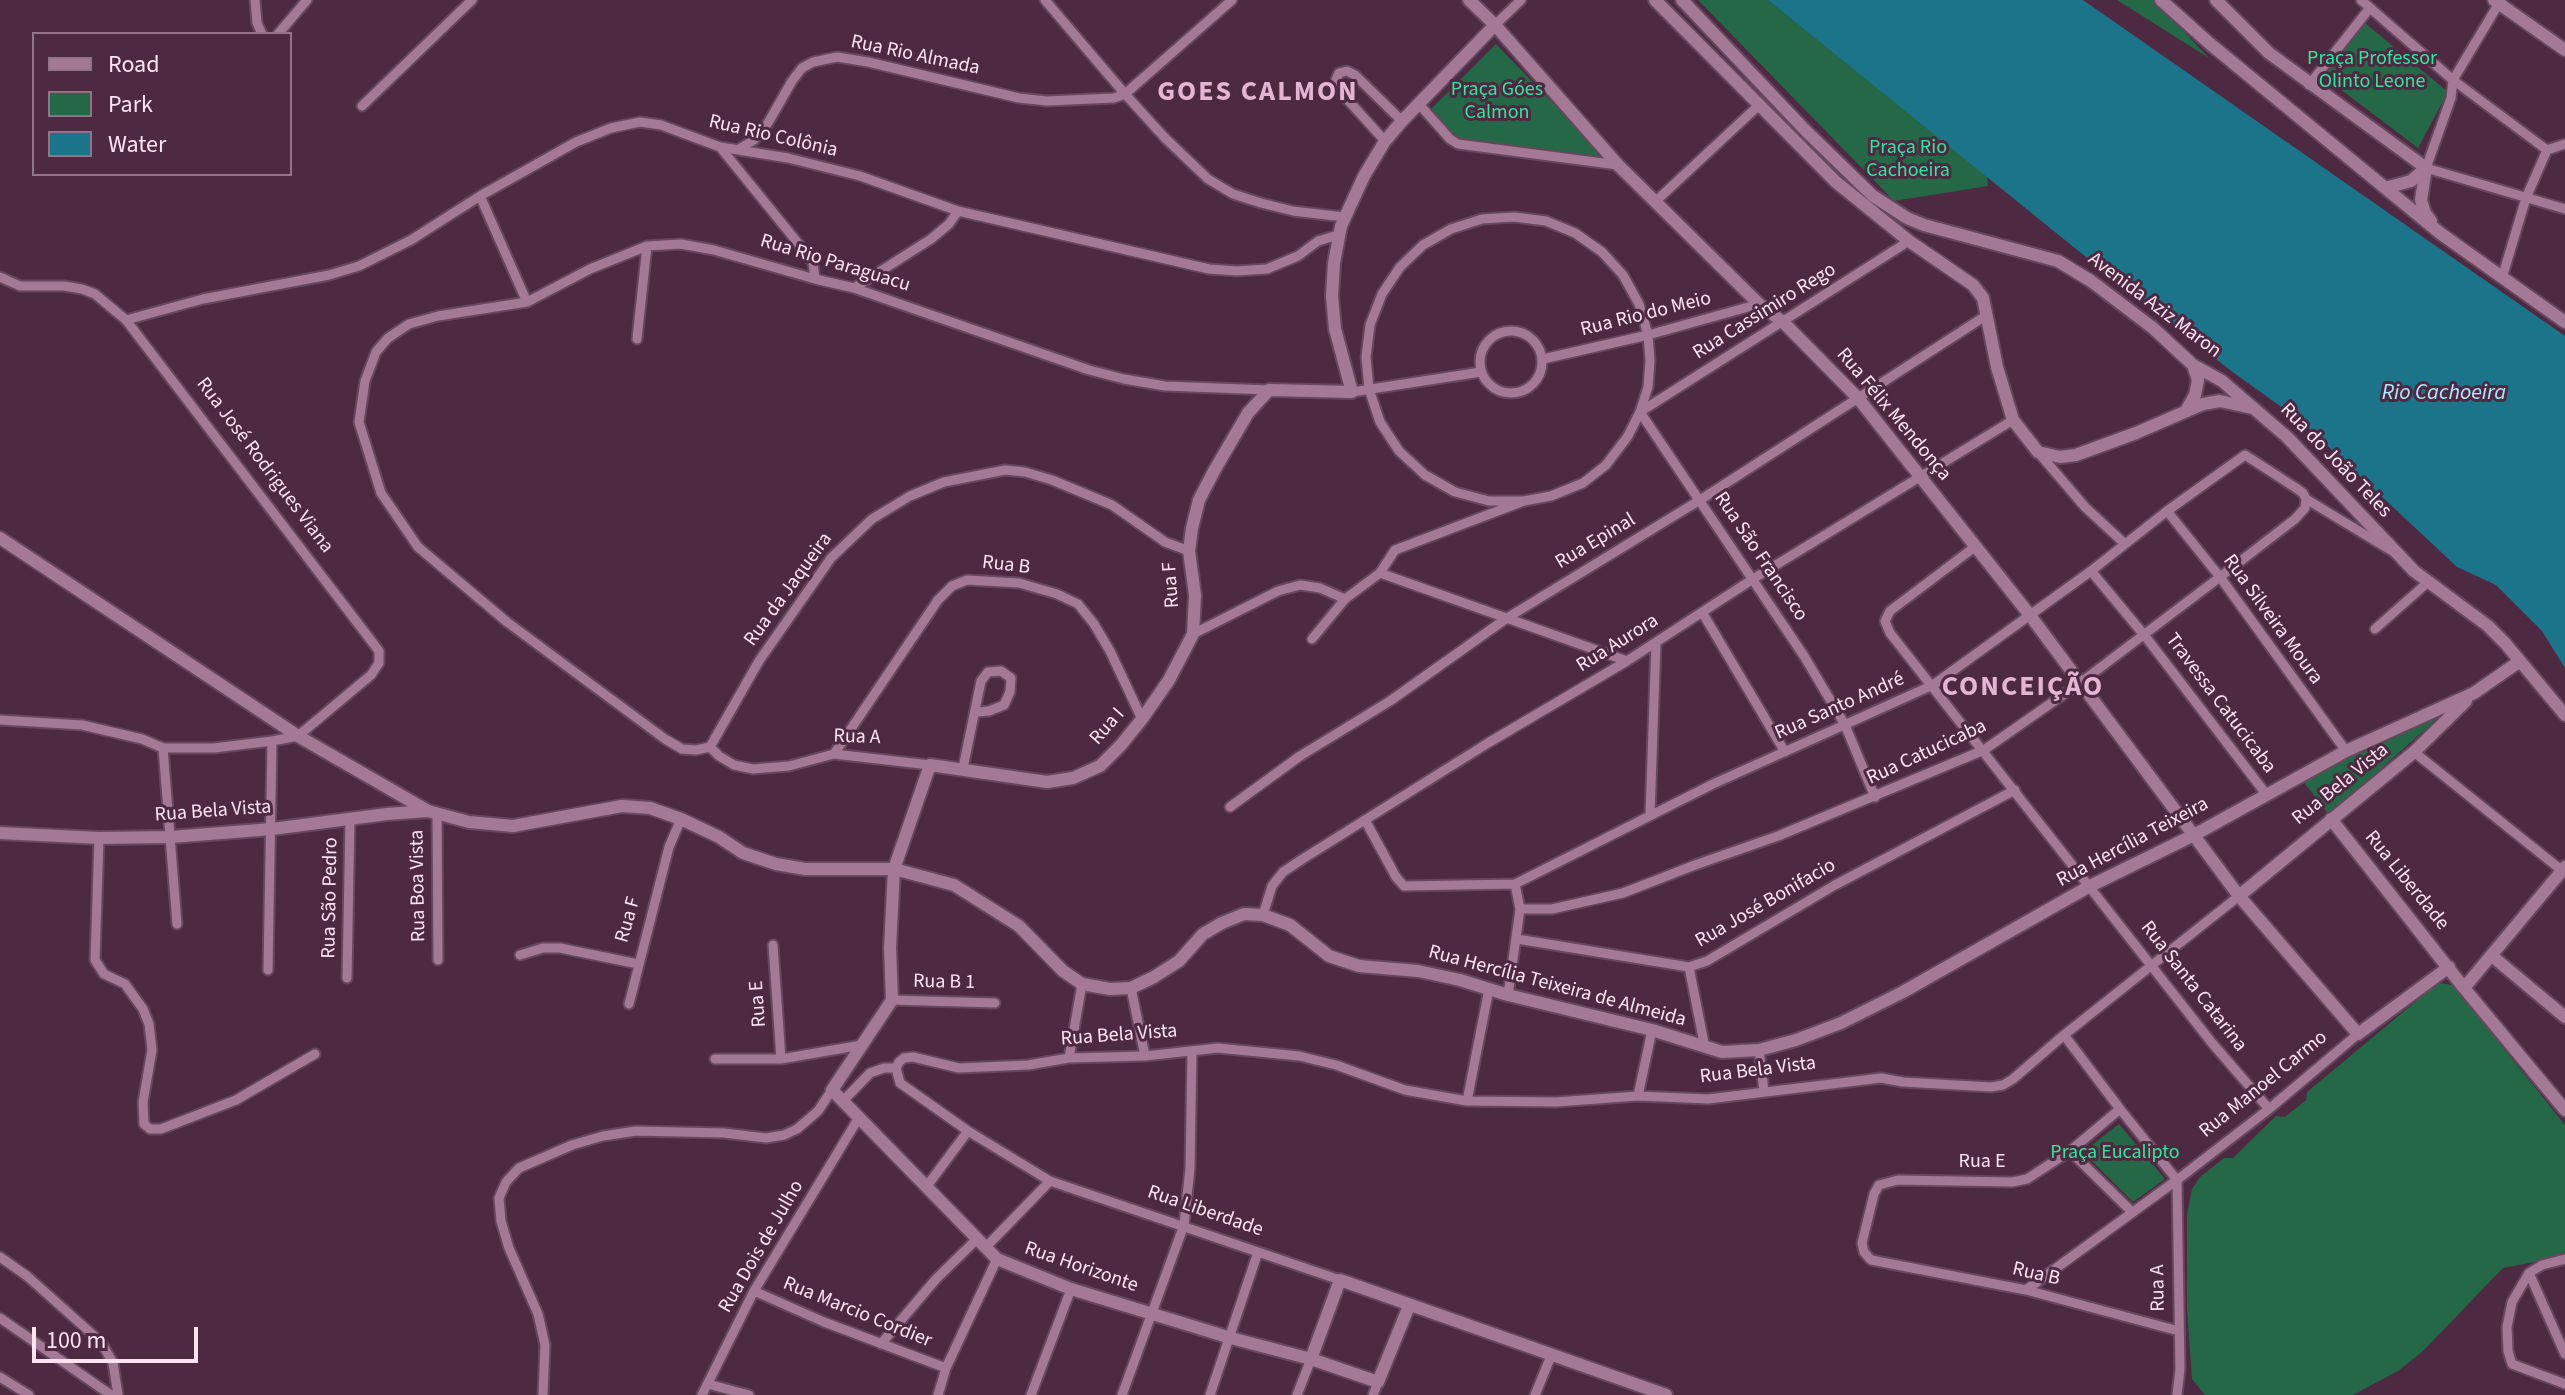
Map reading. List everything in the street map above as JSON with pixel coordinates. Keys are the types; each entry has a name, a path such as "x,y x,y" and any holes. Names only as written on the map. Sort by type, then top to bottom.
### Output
{"main road":[{"name":"Rua Félix Mendonça","path":"1469,0 1495,25 1618,165 1858,398 2029,614 2239,896 2358,1034"},
{"path":"1655,0 1836,182 1909,241 1973,285 1983,298 1997,367 2013,420 2038,452"},
{"name":"Avenida Aziz Maron","path":"1682,0 1805,130 1873,196 1924,225 2058,261 2091,281 2153,328 2193,365 2222,381 2256,409"},
{"path":"2161,0 2440,233 2565,322"},
{"path":"2216,0 2269,53 2309,85 2426,168"},
{"path":"2498,1 2565,50"},
{"path":"1352,392 1337,340 1333,307 1334,263 1344,217 1385,141 1495,25"},
{"path":"2385,188 2411,181 2426,168"},
{"path":"2426,168 2421,200 2425,213 2440,233"},
{"path":"2186,411 2195,395 2198,380 2193,365"},
{"path":"1189,551 1199,500 1248,413 1269,390"},
{"name":"Rua Rio Paraguacu","path":"1269,390 1352,392"},
{"name":"Rua do João Teles","path":"2038,452 2060,457 2076,455 2203,404 2220,401 2256,409 2325,475 2427,583 2488,626 2565,715"},
{"path":"0,538 298,736 432,812 469,822 513,826 622,806 650,808 719,837 743,853 776,864 805,869 894,869 954,885 983,901 1019,926 1063,971 1082,984 1110,989 1131,988 1154,977 1179,961 1203,934 1222,923 1244,914 1263,915"},
{"name":"Rua F","path":"1189,551 1195,595 1193,634"},
{"name":"Rua I","path":"963,768 1047,782 1073,778 1100,766 1142,719 1169,680 1193,634"},
{"name":"Rua Hercília Teixeira","path":"1759,1050 1841,1023 1877,1005 2090,886 2194,835 2346,751 2474,693 2520,661"},
{"name":"Rua Bela Vista","path":"2239,896 2414,752 2474,693"},
{"path":"832,1090 892,1000 890,948 894,869 930,765"},
{"name":"Rua A","path":"930,765 963,768"},
{"name":"Rua Bela Vista","path":"0,833 99,838 171,837 432,812"},
{"name":"Rua Liberdade","path":"2331,819 2565,1110"},
{"path":"2464,988 2564,870"},
{"name":"Rua Hercília Teixeira de Almeida","path":"1263,915 1290,925 1329,956 1359,966 1418,971 1652,1030 1722,1052 1759,1050"},
{"path":"2492,956 2565,1017"},
{"name":"Rua Manoel Carmo","path":"2358,1034 2449,967"},
{"name":"Rua Horizonte","path":"832,1090 997,1259 1071,1289 1311,1359 1378,1382"},
{"path":"1311,1359 1340,1280"},
{"name":"Rua Liberdade","path":"1340,1280 1666,1395"},
{"path":"1378,1382 1409,1306"}],"street":[{"path":"255,0 261,32"},
{"path":"280,32 307,0"},
{"path":"1045,0 1165,138 1208,179 1233,194 1293,211 1344,217"},
{"path":"1125,94 1232,0"},
{"path":"1495,25 1521,0"},
{"path":"2361,0 2453,80 2547,150"},
{"path":"2498,1 2453,80 2451,98 2426,168 2565,209"},
{"path":"362,106 467,2"},
{"path":"2309,85 2369,9"},
{"name":"Rua Rio Almada","path":"739,149 754,140 768,123 802,68 825,58 868,62 1019,98 1097,100 1125,94"},
{"path":"1385,141 1336,87 1339,73 1347,71 1355,75 1402,121"},
{"path":"1418,103 1458,144 1618,165"},
{"path":"1656,201 1758,106"},
{"name":"Rua Rio Colônia","path":"126,320 203,299 329,275 359,266 411,240 480,196 576,142 611,128 640,122 661,125 720,147 788,158 860,176 958,211 1209,269 1267,269 1298,256 1318,241 1338,235"},
{"path":"2502,278 2526,198 2547,150 2565,144"},
{"path":"720,147 806,253 813,263 815,279"},
{"path":"480,196 527,302"},
{"path":"854,288 931,239 949,224 958,211"},
{"name":"Rua Cassimiro Rego","path":"1312,639 1345,599 1380,573 1395,550 1524,501 1551,496 1583,483 1606,465 1628,436 1640,412 1649,374 1648,335 1639,304 1629,285 1602,252 1575,233 1546,221 1514,217 1482,219 1451,229 1423,245 1400,267 1382,294 1370,325 1366,357 1369,389 1380,422 1393,442 1425,475 1455,492 1489,501 1524,501"},
{"name":"Rua Cassimiro Rego","path":"1640,412 1909,241"},
{"name":"Rua Rio Paraguacu","path":"710,747 682,749 665,739 507,622 418,547 381,493 359,422 365,381 376,352 388,338 409,324 438,316 527,302 590,269 647,246 681,244 854,288 1089,370 1124,379 1165,386 1269,390"},
{"path":"637,339 647,246"},
{"name":"Rua José Rodrigues Viana","path":"0,277 20,286 82,289 95,294 126,320 379,651 379,663 371,675 298,736"},
{"name":"Rua Rio do Meio","path":"1543,359 1648,335 1759,304"},
{"name":"Rua Epinal","path":"1230,807 1300,756 1390,701 1507,618 1700,500 1987,315"},
{"path":"1505,331 1526,334 1540,349 1543,359 1542,371 1536,381 1528,389 1517,393 1495,389 1481,372 1482,351 1496,335 1505,331"},
{"path":"1369,389 1481,372"},
{"name":"Rua Rio Paraguacu","path":"1352,392 1369,389"},
{"name":"Rua São Francisco","path":"1640,412 1804,656 1845,725 1875,797"},
{"name":"Rua Aurora","path":"1263,915 1272,886 1283,872 2013,420"},
{"path":"2038,452 2085,507 2125,544"},
{"name":"Rua Santo André","path":"1365,820 1404,886 1515,884 1650,815 1933,685 2245,455 2303,493 2306,499"},
{"name":"Rua da Jaqueira","path":"710,747 759,661 831,558 872,519 910,496 944,482 1005,470 1025,472"},
{"name":"Rua F","path":"1025,472 1112,505 1165,542 1189,551"},
{"path":"2306,499 2396,553"},
{"name":"Rua Catucicaba","path":"1520,909 1552,909 1623,893 1778,836 1984,750 2145,636 2295,519 2305,508 2306,499"},
{"name":"Rua Silveira Moura","path":"2167,511 2220,577 2346,751"},
{"name":"Rua Santa Catarina","path":"1976,546 1890,611 1885,621 1890,633 2212,1043 2269,1109"},
{"name":"Travessa Catucicaba","path":"2091,571 2266,794"},
{"path":"1380,573 1627,661"},
{"name":"Rua B","path":"834,754 938,600 952,586 967,580 1019,583 1078,604 1110,651 1142,719"},
{"path":"2375,629 2427,583"},
{"name":"Rua F","path":"1193,634 1278,591 1300,585 1320,588 1345,599"},
{"path":"1702,612 1785,752"},
{"path":"1650,815 1656,643"},
{"path":"963,768 981,681 988,672 1001,671 1011,678 1010,692 1004,705 977,712"},
{"path":"0,720 82,725 115,731 163,748 214,748 298,736"},
{"path":"268,970 272,741"},
{"name":"Rua A","path":"710,747 734,765 753,769 789,766 834,754 930,765"},
{"path":"163,748 177,924"},
{"path":"2414,752 2564,870"},
{"name":"Rua José Bonifacio","path":"1517,939 1689,967 1707,961 1835,885 2015,790"},
{"name":"Rua Boa Vista","path":"432,812 438,960"},
{"name":"Rua São Pedro","path":"347,978 350,818"},
{"name":"Rua F","path":"520,955 543,948 560,948 638,964 669,847 681,819"},
{"path":"99,838 95,960 104,974 125,984 143,1009 149,1024 152,1050 142,1116 144,1124 150,1129 161,1129 247,1096 315,1054"},
{"path":"1508,995 1520,909 1515,884"},
{"name":"Rua Bela Vista","path":"896,1068 904,1058 913,1057 959,1068 1218,1048 1299,1056 1336,1065 1405,1090 1467,1101 1556,1102 1638,1096 1708,1099 1881,1078 1991,1087 2013,1079 2239,896"},
{"name":"Rua E","path":"773,945 781,1059"},
{"path":"629,1004 638,964"},
{"path":"1689,967 1705,1048"},
{"path":"1069,1058 1082,984"},
{"path":"1131,988 1145,1056"},
{"path":"1467,1101 1489,989"},
{"name":"Rua B 1","path":"892,1000 995,1003"},
{"path":"1638,1096 1652,1030"},
{"name":"Rua Manoel Carmo","path":"2026,1290 2177,1180 2269,1109 2358,1034"},
{"path":"2064,1035 2177,1180"},
{"path":"715,1059 781,1059 862,1045"},
{"path":"1759,1050 1764,1091"},
{"path":"1122,1395 1184,1225 1190,1168 1192,1051"},
{"path":"842,1102 870,1073 896,1068"},
{"name":"Rua Liberdade","path":"896,1068 900,1083 968,1131 1050,1181 1340,1280"},
{"path":"543,1395 545,1345 538,1314 509,1248 501,1221 499,1198 506,1182 519,1168 572,1145 636,1131 724,1133 766,1138 784,1135 797,1129 818,1111 832,1090"},
{"name":"Rua E","path":"1882,1263 1871,1260 1864,1252 1862,1243 1879,1185 1898,1180 2012,1182 2027,1179 2070,1151 2120,1109"},
{"name":"Rua Dois de Julho","path":"702,1395 754,1291 858,1119"},
{"path":"927,1186 968,1131"},
{"path":"2070,1151 2132,1212"},
{"name":"Rua A","path":"2177,1180 2180,1369 2177,1395"},
{"path":"881,1344 936,1279 1050,1181"},
{"path":"1210,1395 1258,1252"},
{"path":"0,1257 27,1276 101,1342 113,1363 118,1395"},
{"path":"938,1395 946,1368 997,1259"},
{"path":"2565,1259 2542,1265 2529,1273 2512,1302 2507,1327 2512,1364 2565,1384"},
{"name":"Rua B","path":"1882,1263 2026,1290 2179,1331"},
{"path":"2529,1273 2565,1354"},
{"path":"1031,1395 1071,1289"},
{"name":"Rua Marcio Cordier","path":"754,1291 946,1368"},
{"path":"0,1318 111,1395"},
{"path":"1535,1395 1551,1356"},
{"path":"1297,1395 1311,1359"},
{"path":"0,1377 29,1395"},
{"path":"1373,1395 1378,1382"},
{"path":"708,1384 749,1395"}],"green space":[{"name":"Praça Rio Cachoeira","path":"1698,0 1768,0 1987,176 1988,186 1894,201"},
{"path":"2117,0 2154,0 2209,58"},
{"name":"Praça Professor Olinto Leone","path":"2365,23 2448,92 2418,148 2323,76"},
{"name":"Praça Góes Calmon","path":"1496,44 1605,157 1448,137 1425,115"},
{"path":"2447,710 2329,815 2302,780 2346,751"},
{"path":"2438,983 2453,985 2565,1125 2565,1256 2503,1268 2422,1352 2398,1371 2353,1395 2205,1395 2192,1379 2187,1308 2187,1215 2192,1189 2200,1177 2224,1158 2233,1158 2276,1116 2285,1117 2306,1100 2307,1092"},
{"name":"Praça Eucalipto","path":"2119,1124 2165,1179 2133,1202 2083,1152"}],"water":[{"name":"Rio Cachoeira","path":"1768,0 2083,0 2565,336 2565,668 2542,631 2496,585 2457,567 2301,421 2102,270"}],"district":[{"name":"GOES CALMON","path":"1258,94"},
{"name":"CONCEIÇÃO","path":"2023,689"}]}
